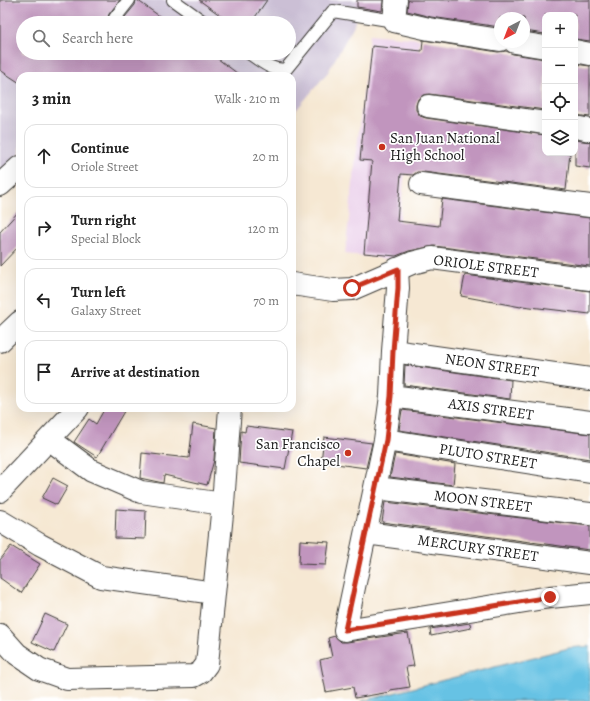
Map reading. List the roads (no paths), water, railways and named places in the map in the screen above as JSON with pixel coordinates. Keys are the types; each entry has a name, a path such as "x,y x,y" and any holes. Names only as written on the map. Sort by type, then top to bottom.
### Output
{"street":[{"path":"396,0 394,22 494,39"},
{"path":"530,44 542,46"},
{"path":"578,52 590,54"},
{"path":"428,106 542,123"},
{"path":"578,128 590,130"},
{"path":"0,185 16,170"},
{"path":"421,184 590,206"},
{"name":"ORIOLE STREET","path":"296,285 333,290 352,288 412,263 432,258 590,279"},
{"path":"398,269 391,396 386,440 345,630 550,597 590,593"},
{"path":"0,341 16,326"},
{"name":"NEON STREET","path":"393,351 590,379"},
{"name":"AXIS STREET","path":"391,396 590,422"},
{"path":"0,491 74,412"},
{"path":"0,635 17,654 39,669 67,679 194,676 201,672 207,664 223,504 230,412"},
{"path":"49,440 92,471 141,492 223,504"},
{"name":"PLUTO STREET","path":"386,440 590,472"},
{"name":"MOON STREET","path":"376,488 590,514"},
{"path":"0,521 40,545 101,577 214,593"},
{"name":"MERCURY STREET","path":"366,533 590,563"}],"lane":[{"path":"117,16 129,0"},
{"path":"173,0 195,16"},
{"path":"296,55 331,6 394,22"},
{"path":"260,60 274,69 280,70 286,69 292,60"}],"water":[{"path":"590,646 590,701 362,701 569,648"}],"place":[{"name":"San Juan National High School","path":"382,147"},
{"name":"San Francisco Chapel","path":"348,453"}]}
